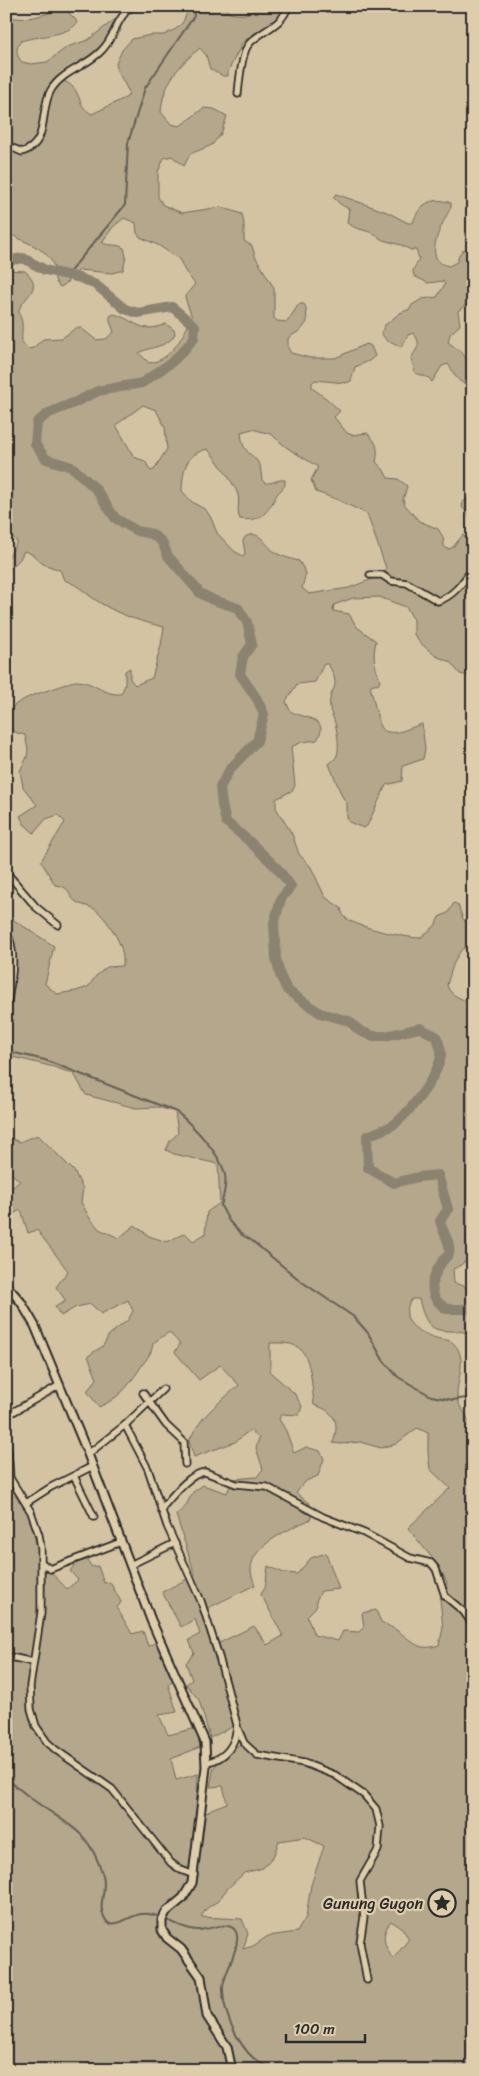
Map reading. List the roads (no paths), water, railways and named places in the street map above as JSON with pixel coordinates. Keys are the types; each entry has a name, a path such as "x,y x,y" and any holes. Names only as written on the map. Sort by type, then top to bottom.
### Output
{"street":[{"path":"6,145 22,152 36,144 41,131 47,97 51,88 58,81 103,50 117,21 132,6"},
{"path":"238,94 244,53 248,44 280,20 288,6"},
{"path":"370,575 382,575 391,581 407,583 438,601 446,598 464,583 473,568"},
{"path":"6,872 36,907 58,925"},
{"path":"6,930 13,950 12,977 6,1011"},
{"path":"6,1285 28,1313 60,1385 93,1466 120,1542 151,1620 206,1742 207,1762 194,1875 187,1893 167,1910 163,1918 162,1930 165,1937 179,1947 201,1977 207,2016 227,2047 232,2070"},
{"path":"6,1416 60,1385"},
{"path":"88,1454 125,1425 163,1389"},
{"path":"143,1393 166,1426 185,1443 185,1464"},
{"path":"6,1422 10,1478 32,1512 39,1535 42,1563 41,1614 30,1686 32,1710 36,1726 47,1742 112,1788 171,1863 178,1869 194,1875"},
{"path":"125,1425 148,1469 161,1508 200,1601 213,1638 236,1725 244,1743 257,1754 267,1758 304,1763 328,1772 364,1795 376,1809 380,1826 378,1850 360,1881 364,1918 360,1943 367,1980"},
{"path":"26,1504 51,1487 93,1466"},
{"path":"161,1508 190,1480 206,1472 236,1484 267,1488 323,1517 364,1533 410,1558 431,1563 436,1569 445,1596 464,1612 473,1629"},
{"path":"74,1476 94,1517"},
{"path":"42,1563 50,1569 120,1542"},
{"path":"130,1565 175,1543"},
{"path":"6,1656 33,1662"},
{"path":"207,1762 221,1757 233,1745 236,1736 236,1725"}],"waterway":[{"path":"67,275 125,205 128,143 145,88 194,16 193,6"},
{"path":"6,261 23,258 45,270 80,278 96,285 125,309 138,313 172,307 195,326 194,338 184,350 172,362 142,383 98,391 49,413 37,422 35,444 46,459 72,467 96,489 115,518 137,531 152,534 162,542 168,556 200,593 213,600 238,608 247,622 252,644 243,657 240,674 257,699 264,714 257,741 230,769 220,787 226,822 277,868 291,886 281,899 274,923 276,958 280,975 287,990 320,1013 349,1021 360,1031 373,1036 385,1036 420,1028 436,1036 441,1053 435,1073 416,1101 396,1123 367,1136 368,1168 394,1183 418,1177 438,1175 448,1209 440,1221 448,1241 449,1254 435,1274 432,1286 433,1292 436,1299 446,1309 473,1309"},
{"path":"6,1051 45,1060 177,1112 198,1133 218,1158 225,1175 221,1206 229,1221 242,1235 251,1240 302,1282 354,1317 368,1333 383,1360 398,1377 431,1396 453,1400 473,1397"},
{"path":"6,1778 78,1831 85,1839 98,1861 103,1876 102,1911 108,1923 120,1922 143,1914 160,1917"},
{"path":"165,1919 193,1930 222,1926 234,1929 237,1934 236,1948 223,1987 230,2022 242,2045 259,2062 272,2068 292,2070"}],"place":[{"name":"Gunung Gugon","path":"442,1903"}]}
